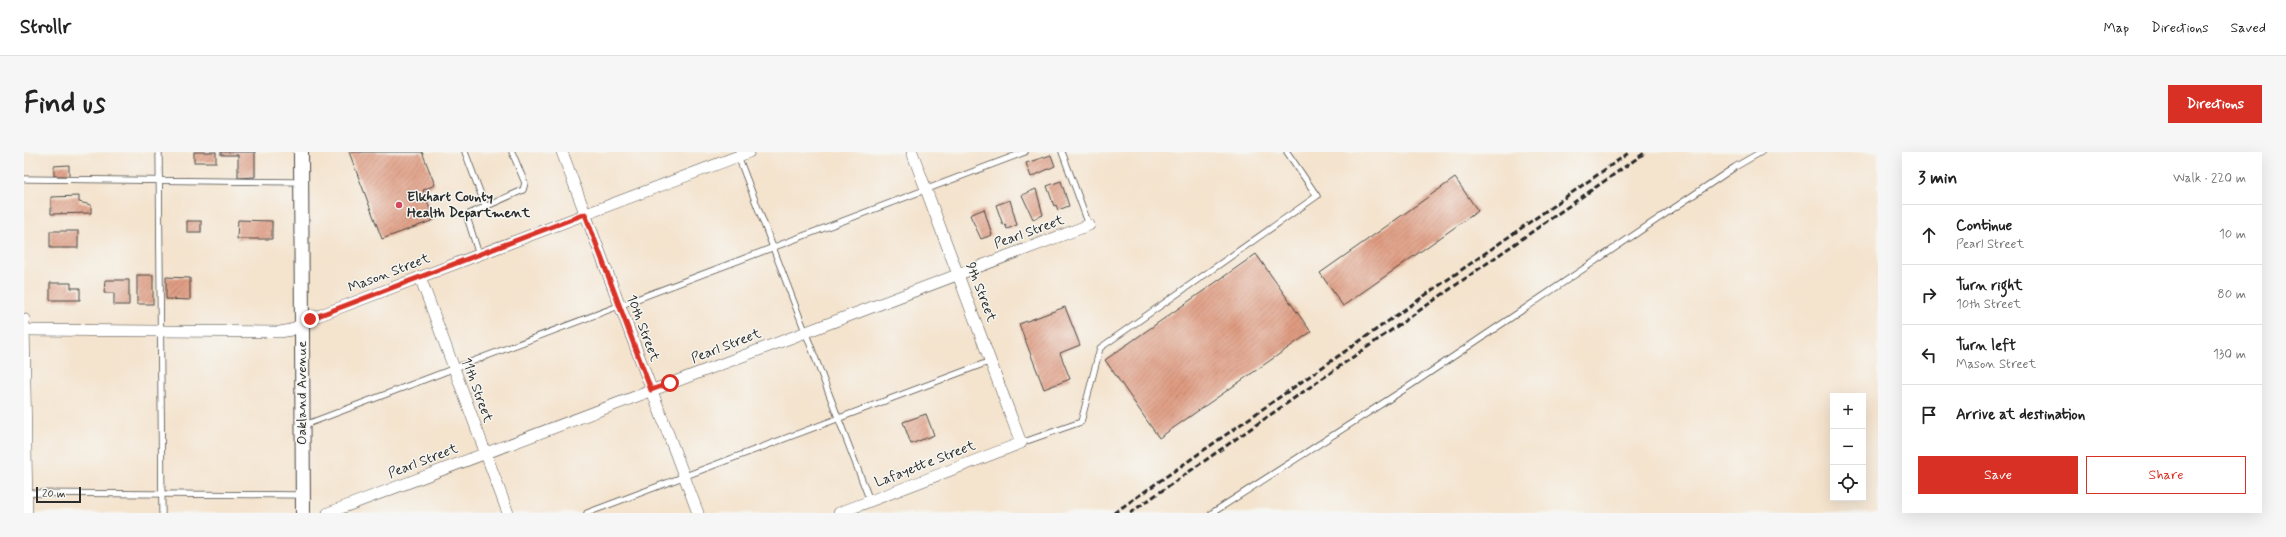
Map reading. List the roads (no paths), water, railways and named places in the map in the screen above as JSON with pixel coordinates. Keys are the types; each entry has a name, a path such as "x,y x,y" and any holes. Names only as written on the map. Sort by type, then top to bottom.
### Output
{"street":[{"name":"Oakland Avenue","path":"301,152 303,513"},
{"name":"10th Street","path":"562,152 698,513"},
{"name":"Mason Street","path":"24,330 280,332 302,325 310,319 479,255 737,154 749,152"},
{"name":"9th Street","path":"912,152 1021,443"},
{"name":"Pearl Street","path":"328,513 958,274 1089,226"},
{"name":"11th Street","path":"420,277 453,369 508,513"},
{"path":"24,319 25,493 27,513"},
{"name":"Lafayette Street","path":"839,513 1021,443"}],"lane":[{"path":"159,152 162,513"},
{"path":"465,152 486,208"},
{"path":"479,255 467,217 469,214 486,208 523,190 525,183 512,152"},
{"path":"302,426 1026,152"},
{"path":"1062,152 1089,226"},
{"path":"1021,443 1081,422 1100,348 1317,196 1287,152"},
{"path":"1212,513 1411,385 1735,167 1761,152"},
{"path":"737,154 870,501"},
{"path":"24,180 301,182"},
{"path":"587,513 991,361"},
{"path":"25,493 303,495"}],"railway":[{"path":"1114,513 1630,152"},
{"path":"1130,513 1646,152"}],"place":[{"name":"Elkhart County Health Department","path":"399,205"}]}
